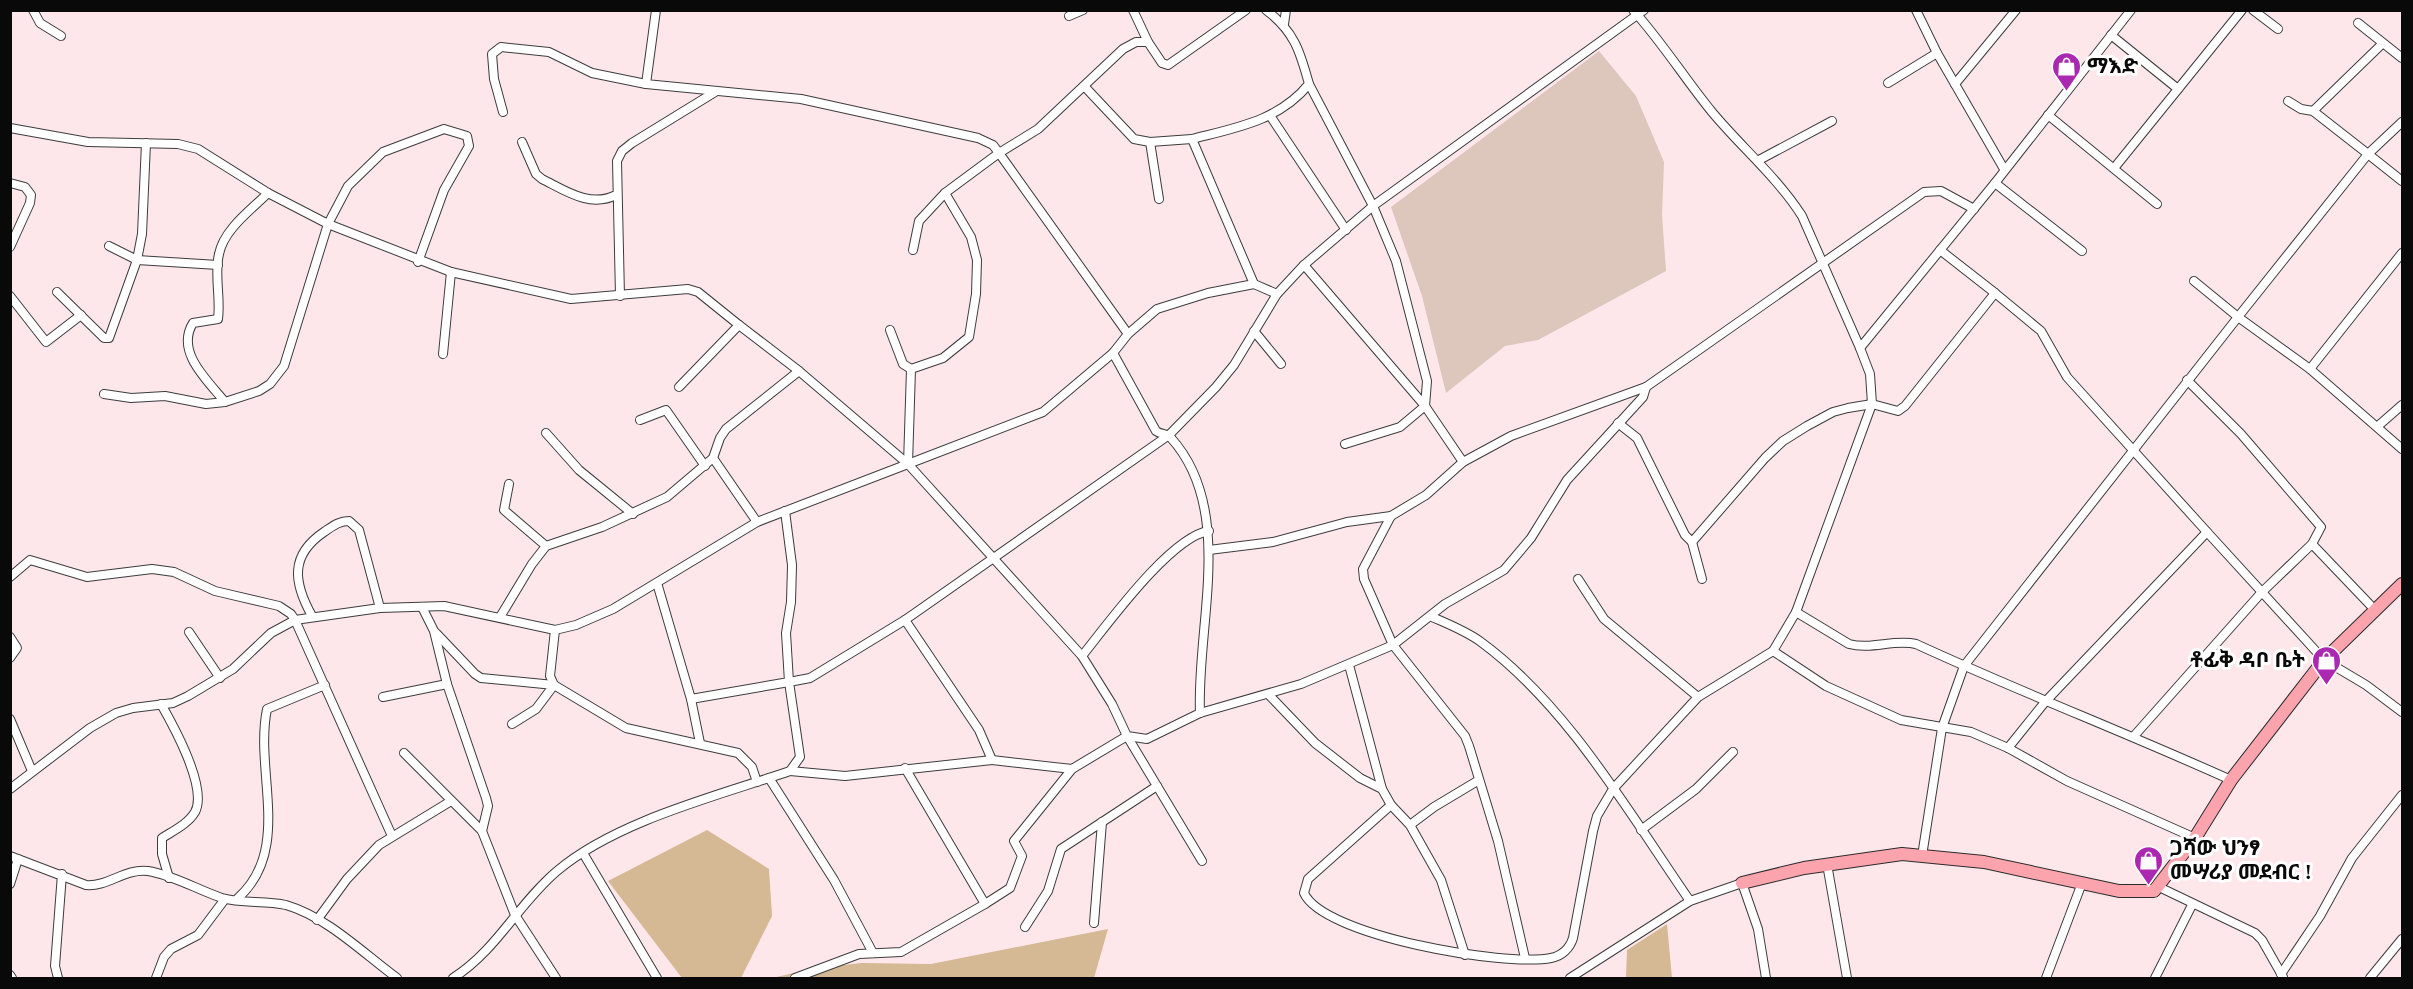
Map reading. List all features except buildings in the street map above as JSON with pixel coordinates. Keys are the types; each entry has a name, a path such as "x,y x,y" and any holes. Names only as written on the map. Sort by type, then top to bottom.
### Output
{"main road":[{"path":"1743,883 1827,864 1902,854 1984,862 2119,891 2154,891 2195,838 2231,780 2325,660 2403,584"}],"street":[{"path":"33,10 40,23 61,36"},
{"path":"646,84 656,10"},
{"path":"1069,15 1083,10"},
{"path":"1133,10 1148,42 1162,63 1168,65 1246,10"},
{"path":"1266,10 1284,24 1300,55 1309,84 1373,206 1396,261 1427,381 1425,406 1400,427 1345,444"},
{"path":"1284,24 1286,10"},
{"path":"1916,10 1937,53 2004,169"},
{"path":"1955,84 2016,10"},
{"path":"1860,348 1995,183 2131,10"},
{"path":"2115,167 2242,10"},
{"path":"2253,10 2278,29"},
{"path":"691,699 810,678 905,620 1169,435 1216,387 1277,294 1304,265 1373,206 1638,12 1713,114 1759,160 1802,216 1870,374 1872,404 1796,612 1773,651 1698,697 1613,789 1597,816 1570,947 1551,958 1465,955 1385,937 1311,904 1304,893 1308,879 1392,805"},
{"path":"2358,24 2403,58"},
{"path":"2111,35 2178,89"},
{"path":"913,250 919,221 945,193 999,153 1038,129 1085,87 1122,49 1136,42 1148,42"},
{"path":"2313,111 2382,44"},
{"path":"503,112 494,80 492,54 501,47 549,52 592,73 646,84 772,95 811,101 978,138 993,145 1128,334"},
{"path":"1888,83 1937,53"},
{"path":"1085,87 1127,134 1134,139 1150,142 1192,139 1271,117 1291,103 1309,84"},
{"path":"620,296 617,161 622,151 715,91"},
{"path":"2288,101 2301,109 2313,111 2403,181"},
{"path":"2048,114 2157,204"},
{"path":"1271,117 1346,230"},
{"path":"1759,160 1832,122"},
{"path":"1922,856 1942,728 1964,666 2187,380 2368,154 2403,122"},
{"path":"10,128 88,142 178,144 198,149 268,193 328,224 418,262 451,272 571,299 688,289 698,292 799,371 908,464 991,559 1082,656 1113,704 1127,736 1202,861"},
{"path":"104,394 131,398 165,396 206,404 225,402 259,391 270,384 284,366 328,224 348,186 383,152 444,129 467,136 469,146 444,190 418,262"},
{"path":"1192,139 1254,284"},
{"path":"522,142 536,174 542,179 586,199 607,200 616,195"},
{"path":"1150,142 1158,199"},
{"path":"57,292 104,338 109,338 137,260 142,234 146,143"},
{"path":"10,183 25,187 31,195 10,247"},
{"path":"1995,183 2082,251"},
{"path":"1209,550 1273,542 1347,522 1391,516 1426,495 1462,462 1511,436 1647,387 1924,192 1941,191 1974,209"},
{"path":"225,402 191,357 188,348 189,329 193,323 218,319 218,255 229,233 268,193"},
{"path":"911,369 943,358 969,337 976,294 975,247 945,193"},
{"path":"109,246 137,260 218,265"},
{"path":"1940,250 2041,331 2059,366 2133,451 2325,660 2366,685 2403,712"},
{"path":"2310,369 2403,253"},
{"path":"1304,265 1425,406 1462,462"},
{"path":"443,354 451,272"},
{"path":"2194,281 2238,317 2310,369 2403,449"},
{"path":"10,789 90,728 116,713 173,703 220,678 233,669 271,633 295,620 381,608 444,606 500,616 555,630 594,619 757,522 1043,412 1113,353 1128,334 1157,309 1208,293 1254,284 1277,294"},
{"path":"1692,542 1783,441 1833,412 1872,404 1899,411 1995,292"},
{"path":"10,296 46,342 81,315"},
{"path":"679,387 739,325"},
{"path":"890,330 903,364 911,369"},
{"path":"1254,331 1281,364"},
{"path":"1113,353 1156,430 1169,435 1188,460 1201,491 1209,531 1209,550 1199,682 1200,713"},
{"path":"908,464 911,369"},
{"path":"500,616 546,546 633,514 667,497 713,458 726,429 799,371"},
{"path":"2134,736 2262,592 2312,544 2321,527 2241,434 2187,380"},
{"path":"795,978 859,954 901,952 985,904 1014,882 1022,856 1014,841 1072,769 1127,736 1147,739 1200,713 1269,695 1349,665 1393,645 1432,617 1445,604 1504,570 1516,557 1567,480 1643,397 1647,387"},
{"path":"2378,426 2403,405"},
{"path":"640,420 666,410 705,466"},
{"path":"1618,423 1637,438 1685,535 1692,542 1702,579"},
{"path":"546,433 579,470 633,514"},
{"path":"713,458 757,522"},
{"path":"509,484 504,510 546,546"},
{"path":"785,512 792,565 791,602 786,633 789,682 800,757 790,771"},
{"path":"1391,516 1363,569 1364,579 1393,645 1465,736 1498,841 1525,958"},
{"path":"312,616 304,601 299,580 297,568 300,557 311,541 341,521 349,520 359,530 381,608"},
{"path":"1082,656 1172,551 1191,536 1209,531"},
{"path":"2008,748 2045,702 2207,532"},
{"path":"2312,544 2375,610"},
{"path":"10,577 30,560 87,577 152,569 174,572 215,591 279,606 291,614 392,836"},
{"path":"1578,579 1604,619 1698,697"},
{"path":"657,583 691,699 700,742"},
{"path":"422,607 434,631 447,684 486,798 488,806 482,831"},
{"path":"1796,612 1849,644 1858,646 1908,642 2045,702 2134,736 2231,780"},
{"path":"1432,617 1480,641 1530,685 1552,708 1613,789 1690,901"},
{"path":"905,620 979,730 992,760"},
{"path":"554,685 550,676 555,630"},
{"path":"434,631 481,678 554,685 626,728 700,742 738,753 752,767 757,782"},
{"path":"189,632 220,678"},
{"path":"10,637 17,648 10,658"},
{"path":"1773,651 1826,686 1901,720 1971,732 2008,748 2067,781 2195,838"},
{"path":"1349,665 1382,789 1392,805 1410,825 1441,880 1465,955"},
{"path":"383,697 447,684"},
{"path":"237,899 256,878 262,864 269,822 270,793 264,748 267,709 325,685"},
{"path":"512,724 536,709 554,685"},
{"path":"1269,695 1315,743 1360,778 1382,789"},
{"path":"161,704 186,751 196,801 195,813 184,824 162,838 162,854 169,878"},
{"path":"10,719 33,771"},
{"path":"1641,830 1696,789 1732,752"},
{"path":"404,753 482,831 515,915 556,978"},
{"path":"453,978 484,956 515,915 557,870 643,822 757,782 790,771 829,777 992,760 1072,769"},
{"path":"905,768 985,904"},
{"path":"769,778 834,880 873,953"},
{"path":"1410,825 1434,807 1479,780"},
{"path":"1025,927 1048,891 1061,849 1158,786"},
{"path":"2159,887 2192,905 2255,933 2262,940 2282,976 2352,858 2403,795"},
{"path":"317,920 379,844 451,801"},
{"path":"1094,923 1102,822"},
{"path":"584,853 657,978"},
{"path":"10,884 14,857 86,885 96,886 127,873 139,871 169,878 225,899 284,905 317,920 397,978"},
{"path":"1827,864 1847,978"},
{"path":"58,978 56,966 62,874"},
{"path":"1570,978 1690,901 1743,883 1758,929 1766,978"},
{"path":"2046,978 2082,883"},
{"path":"156,978 164,957 171,949 198,935 225,899"},
{"path":"2155,978 2192,905"},
{"path":"2370,978 2403,939"}],"shaded area":[{"path":"1599,51 1636,96 1664,162 1662,215 1666,271 1538,340 1505,346 1446,393 1422,296 1391,207"},
{"path":"707,830 769,869 772,916 741,978 682,978 608,881"},
{"path":"1667,924 1672,978 1626,978 1627,950"},
{"path":"1108,929 1094,978 772,978 811,969 861,963 931,964"}],"place":[{"name":"ማእድ","path":"2066,92"},
{"name":"ቶፊቅ ዳቦ ቤት","path":"2326,686"},
{"name":"ጋሻው ህንፃ መሣሪያ መደብር !","path":"2149,886"}]}
